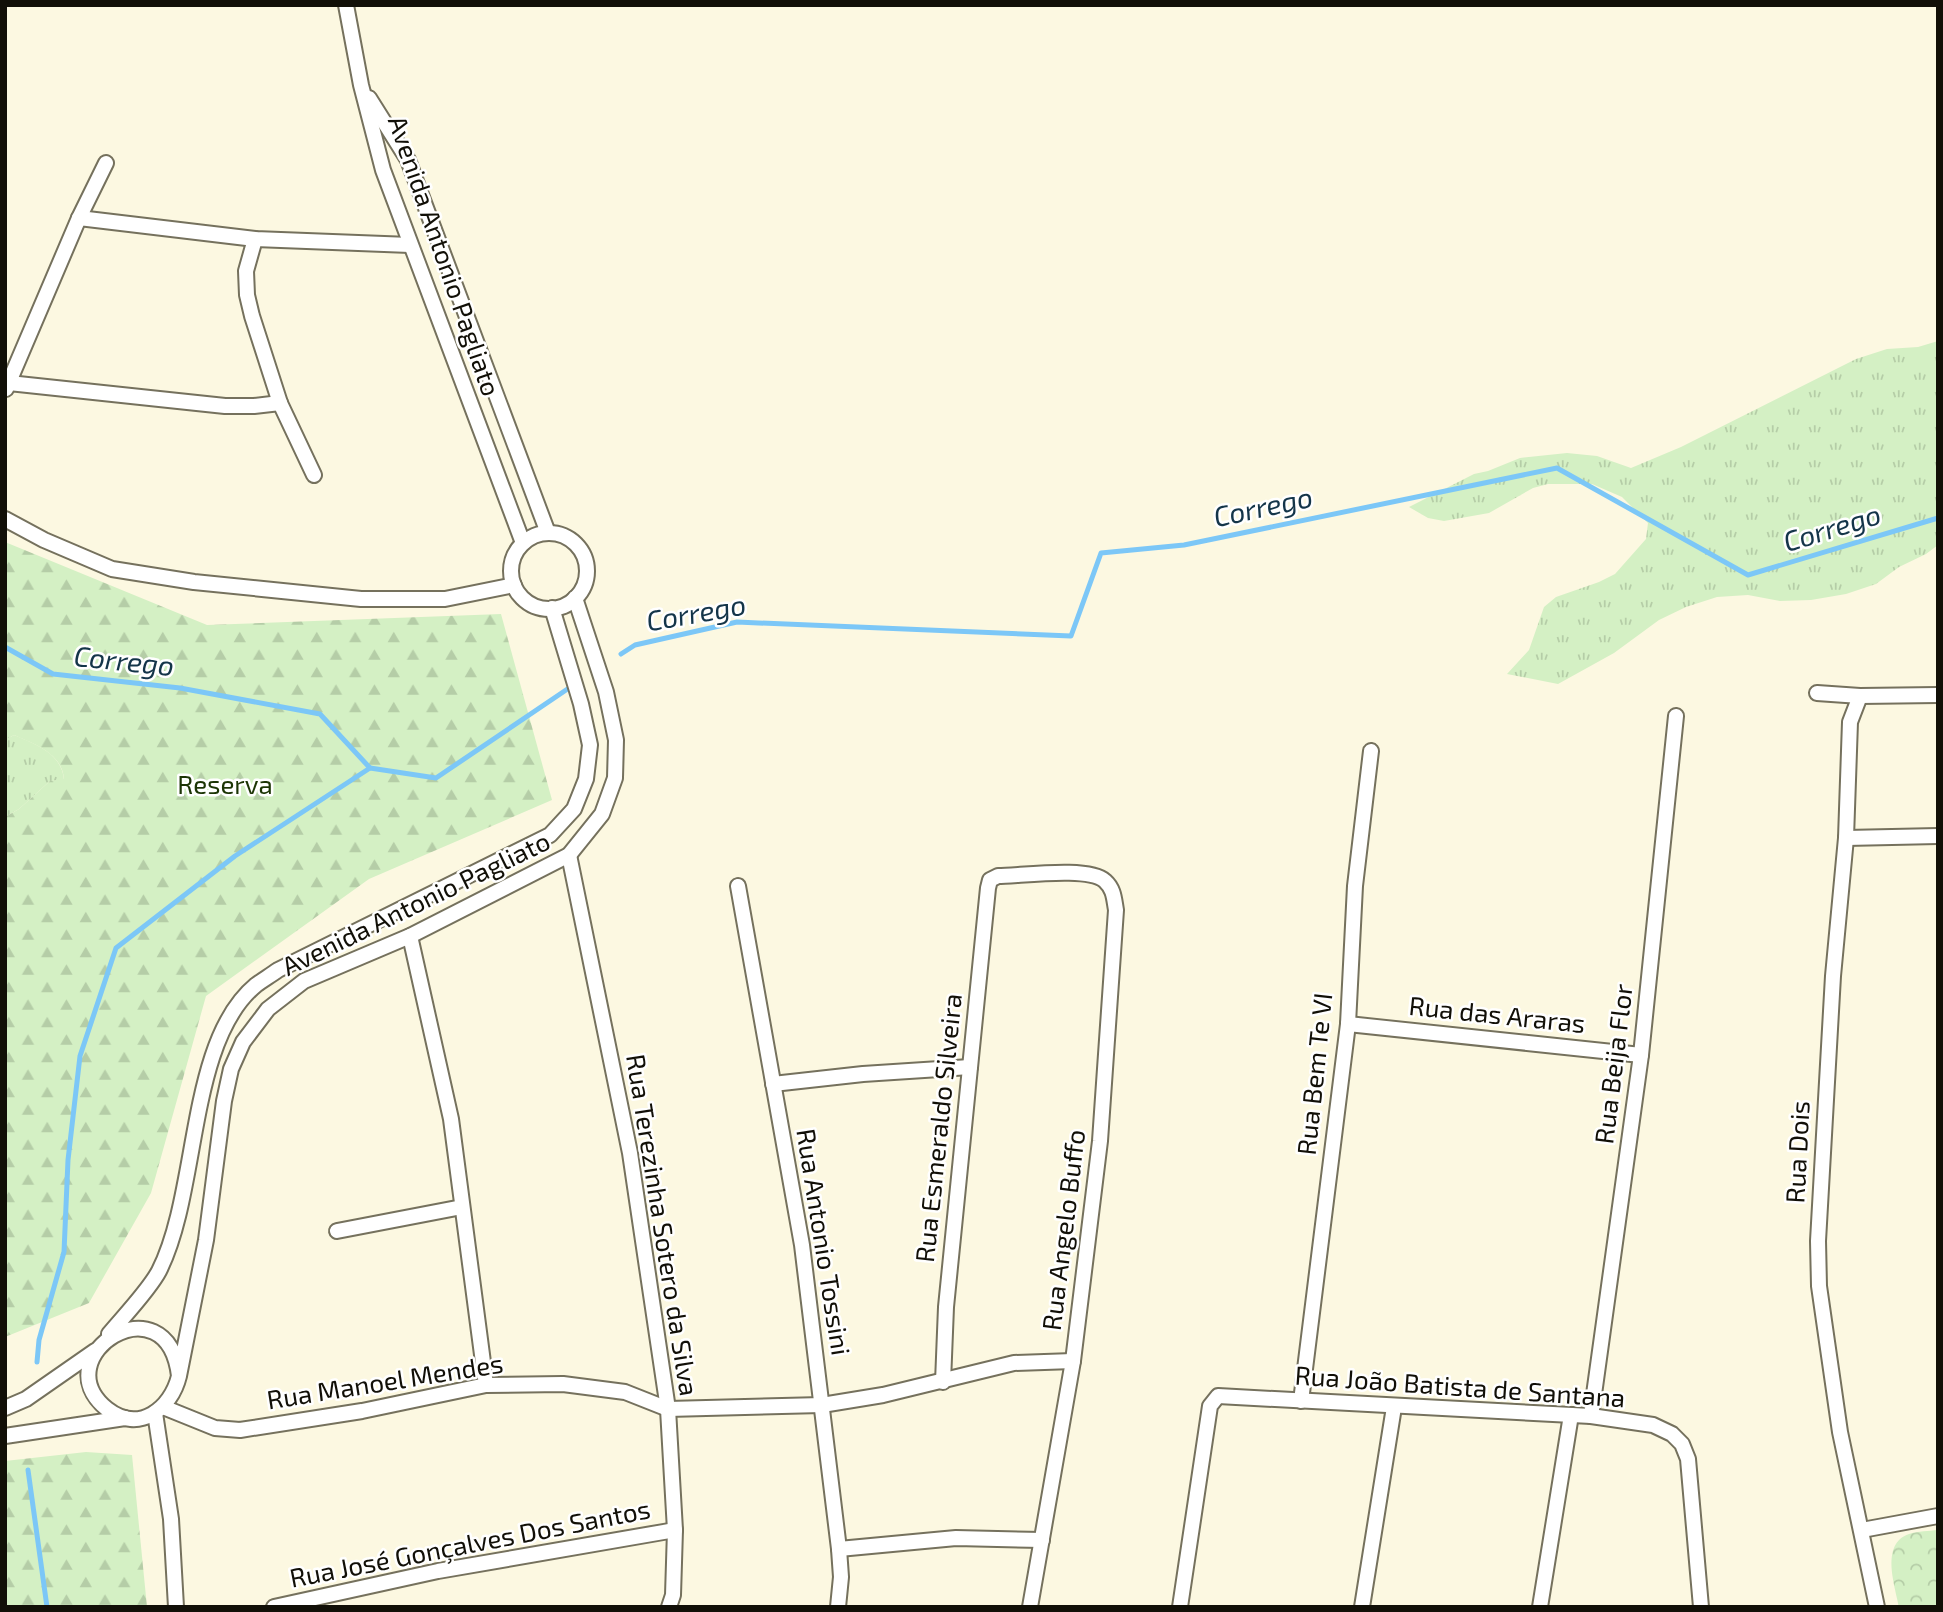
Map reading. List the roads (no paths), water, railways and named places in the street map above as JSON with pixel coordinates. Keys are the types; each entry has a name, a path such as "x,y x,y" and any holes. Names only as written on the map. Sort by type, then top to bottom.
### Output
{"street":[{"path":"345,5 361,85"},
{"name":"Avenida Antonio Pagliato","path":"361,85 383,170 523,543"},
{"name":"Avenida Antonio Pagliato","path":"361,85 408,160 548,533"},
{"path":"106,163 79,218 7,386 225,406 280,403"},
{"path":"79,218 255,239 410,245"},
{"path":"255,239 246,271 251,316 280,403 314,475"},
{"path":"5,519 44,540 112,569 194,582 361,599 445,598 514,585"},
{"path":"548,533 561,535 581,550 587,575 583,588 575,598 564,605 540,608 520,595 514,585 512,563 523,543 534,536 548,533"},
{"name":"Avenida Antonio Pagliato","path":"179,1376 206,1240 224,1101 231,1069 243,1042 268,1009 304,981 410,936 569,855 602,814 615,778 616,740 606,692 575,598"},
{"name":"Avenida Antonio Pagliato","path":"5,1408 26,1399 101,1345 158,1272 180,1213 210,1061 228,1020 254,986 278,970 550,835 574,809 586,779 590,745 582,704 552,608"},
{"path":"1817,694 1938,695"},
{"name":"Rua Dois","path":"1860,696 1850,722 1846,838 1833,976 1818,1241 1819,1286 1840,1432 1877,1607"},
{"name":"Rua Beija Flor","path":"1591,1416 1641,1055 1676,716"},
{"name":"Rua Bem Te VI","path":"1301,1401 1348,1024 1355,886 1371,751"},
{"path":"1846,838 1938,836"},
{"name":"Rua Terezinha Sotero da Silva","path":"569,855 630,1153 668,1409 675,1530 673,1595 669,1607"},
{"name":"Rua Angelo Buffo","path":"990,880 998,876 1085,873 1103,878 1113,891 1116,910 1100,1141 1073,1361 1030,1607"},
{"name":"Rua Esmeraldo Silveira","path":"943,1382 946,1307 990,880"},
{"name":"Rua Antonio Tossini","path":"738,886 802,1245 839,1549 841,1577 838,1607"},
{"path":"410,936 451,1119 486,1385"},
{"name":"Rua das Araras","path":"1348,1024 1641,1055"},
{"path":"773,1084 863,1074 970,1067"},
{"path":"337,1231 463,1208"},
{"path":"5,1436 141,1418 159,1410 176,1391 179,1376 177,1360 160,1336 146,1330 118,1332 101,1345 90,1371 93,1392 107,1408 125,1418"},
{"name":"Rua Manoel Mendes","path":"159,1410 215,1428 240,1430 362,1411 486,1385 563,1384 625,1392 668,1409 822,1405 943,1382 1014,1363 1073,1361"},
{"name":"Rua João Batista de Santana","path":"1180,1607 1210,1406 1218,1396 1591,1416 1654,1425 1672,1434 1682,1444 1689,1459 1701,1607"},
{"path":"1362,1607 1394,1407"},
{"path":"159,1410 171,1519 176,1607"},
{"path":"1540,1607 1570,1415"},
{"path":"1862,1530 1938,1516"},
{"name":"Rua José Gonçalves Dos Santos","path":"274,1607 438,1571 675,1530"},
{"path":"839,1549 956,1538 1042,1540"}],"waterway":[{"name":"Corrego","path":"621,654 635,645 737,622 1071,636 1101,553 1184,545 1557,468 1748,575 1938,518"},
{"name":"Corrego","path":"5,647 53,674 180,688 320,714 370,768 436,778 569,688"},
{"path":"37,1362 39,1340 64,1252 68,1160 80,1056 116,948 235,856 370,768"},
{"path":"28,1470 47,1607"}],"park label":[{"name":"Reserva","path":"225,785"}]}
